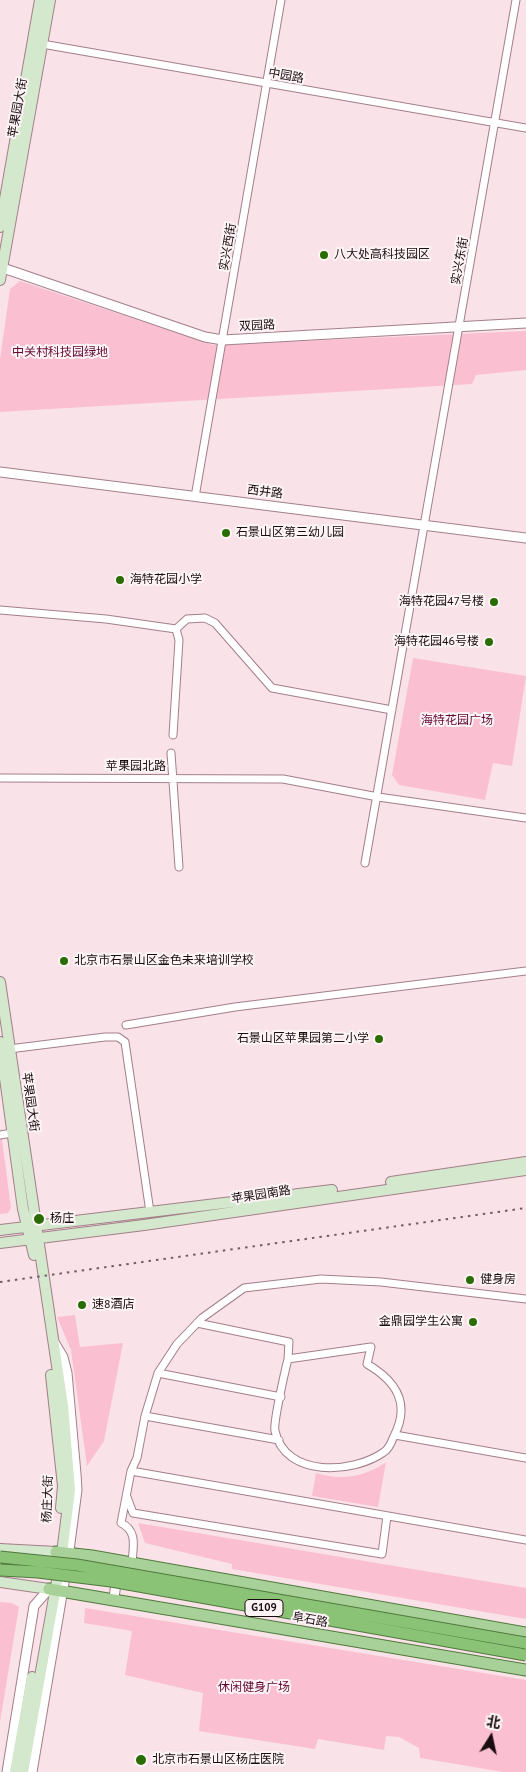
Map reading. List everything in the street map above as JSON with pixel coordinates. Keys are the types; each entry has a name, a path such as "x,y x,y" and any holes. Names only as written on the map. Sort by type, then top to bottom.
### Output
{"highway":[{"name":"阜石路","path":"0,1557 77,1565 526,1643"},
{"name":"阜石路","path":"0,1570 38,1572 111,1581 526,1655"}],"main road":[{"name":"苹果园大街","path":"0,227 40,0"},
{"name":"苹果园大街","path":"0,280 50,0"},
{"name":"苹果园大街","path":"0,982 12,1134 31,1226"},
{"name":"苹果园大街","path":"4,1043 31,1226"},
{"name":"苹果园南路","path":"0,1230 337,1190 526,1162"},
{"name":"苹果园南路","path":"0,1243 144,1225 526,1170"},
{"name":"杨庄大街","path":"15,1772 63,1553 70,1490 62,1406 53,1340 31,1226"},
{"name":"杨庄大街","path":"34,1238 62,1472 63,1553"},
{"name":"阜石路","path":"0,1549 63,1553 132,1563 526,1633"},
{"name":"阜石路","path":"0,1582 114,1598 232,1621 526,1670"},
{"path":"22,1772 55,1590"}],"street":[{"name":"实兴西街","path":"195,497 281,0"},
{"name":"实兴东街","path":"365,863 516,0"},
{"name":"中园路","path":"42,44 526,128"},
{"name":"双园路","path":"1,268 205,337 223,340 526,323"},
{"name":"西井路","path":"0,472 526,538"},
{"path":"0,610 106,619 176,629"},
{"path":"176,629 187,619 205,618 215,622 272,688 392,710"},
{"path":"173,735 179,640 176,629"},
{"path":"171,754 180,867"},
{"name":"苹果园北路","path":"0,778 273,778 378,797 526,818"},
{"path":"126,1025 235,1007 526,971"},
{"path":"4,1043 105,1037 118,1037 125,1042 150,1212"},
{"path":"0,1135 12,1134"},
{"path":"132,1563 133,1534 128,1526 121,1523 131,1471 137,1458 145,1416 158,1373 177,1344 197,1323 244,1288 321,1279 381,1282 526,1299"},
{"path":"197,1323 289,1342 288,1359 274,1429 282,1447 301,1464 338,1469 362,1463 386,1451 399,1425 403,1403 389,1380 367,1364 371,1347 288,1359"},
{"path":"158,1373 281,1397"},
{"path":"145,1416 279,1440"},
{"path":"395,1435 526,1458"},
{"path":"131,1471 526,1540"},
{"path":"126,1497 133,1513 382,1554 387,1516"},
{"path":"114,1598 119,1561"},
{"path":"7,1772 34,1606 55,1590"},
{"name":"杨庄大街","path":"32,1772 55,1590"}],"green space":[{"name":"中关村科技园绿地","path":"20,281 213,345 526,331 526,370 476,375 472,384 0,412 0,359 10,289"},
{"name":"海特花园广场","path":"413,658 526,676 512,766 493,763 485,800 399,785 392,775"},
{"path":"0,1139 2,1139 11,1208 8,1213 0,1214"},
{"path":"75,1315 80,1347 123,1343 104,1441 87,1466 71,1350 57,1317"},
{"path":"386,1462 378,1507 312,1496 316,1473 334,1477 352,1476 370,1471"},
{"path":"138,1523 526,1588 526,1619 232,1569 232,1564 145,1543"},
{"path":"0,1602 12,1603 19,1607 0,1722"},
{"name":"休闲健身广场","path":"85,1608 526,1680 526,1772 503,1772 420,1758 419,1748 399,1737 386,1736 384,1750 318,1739 315,1749 199,1731 203,1693 125,1675 132,1631 84,1623"}],"railway":[{"path":"0,1282 526,1208"}],"place":[{"name":"八大处高科技园区","path":"324,255"},
{"name":"石景山区第三幼儿园","path":"226,533"},
{"name":"海特花园小学","path":"120,580"},
{"name":"海特花园47号楼","path":"494,602"},
{"name":"海特花园46号楼","path":"489,642"},
{"name":"北京市石景山区金色未来培训学校","path":"64,961"},
{"name":"石景山区苹果园第二小学","path":"379,1039"},
{"name":"杨庄","path":"39,1219"},
{"name":"健身房","path":"470,1280"},
{"name":"速8酒店","path":"82,1305"},
{"name":"金鼎园学生公寓","path":"473,1322"},
{"name":"北京市石景山区杨庄医院","path":"141,1760"}]}
